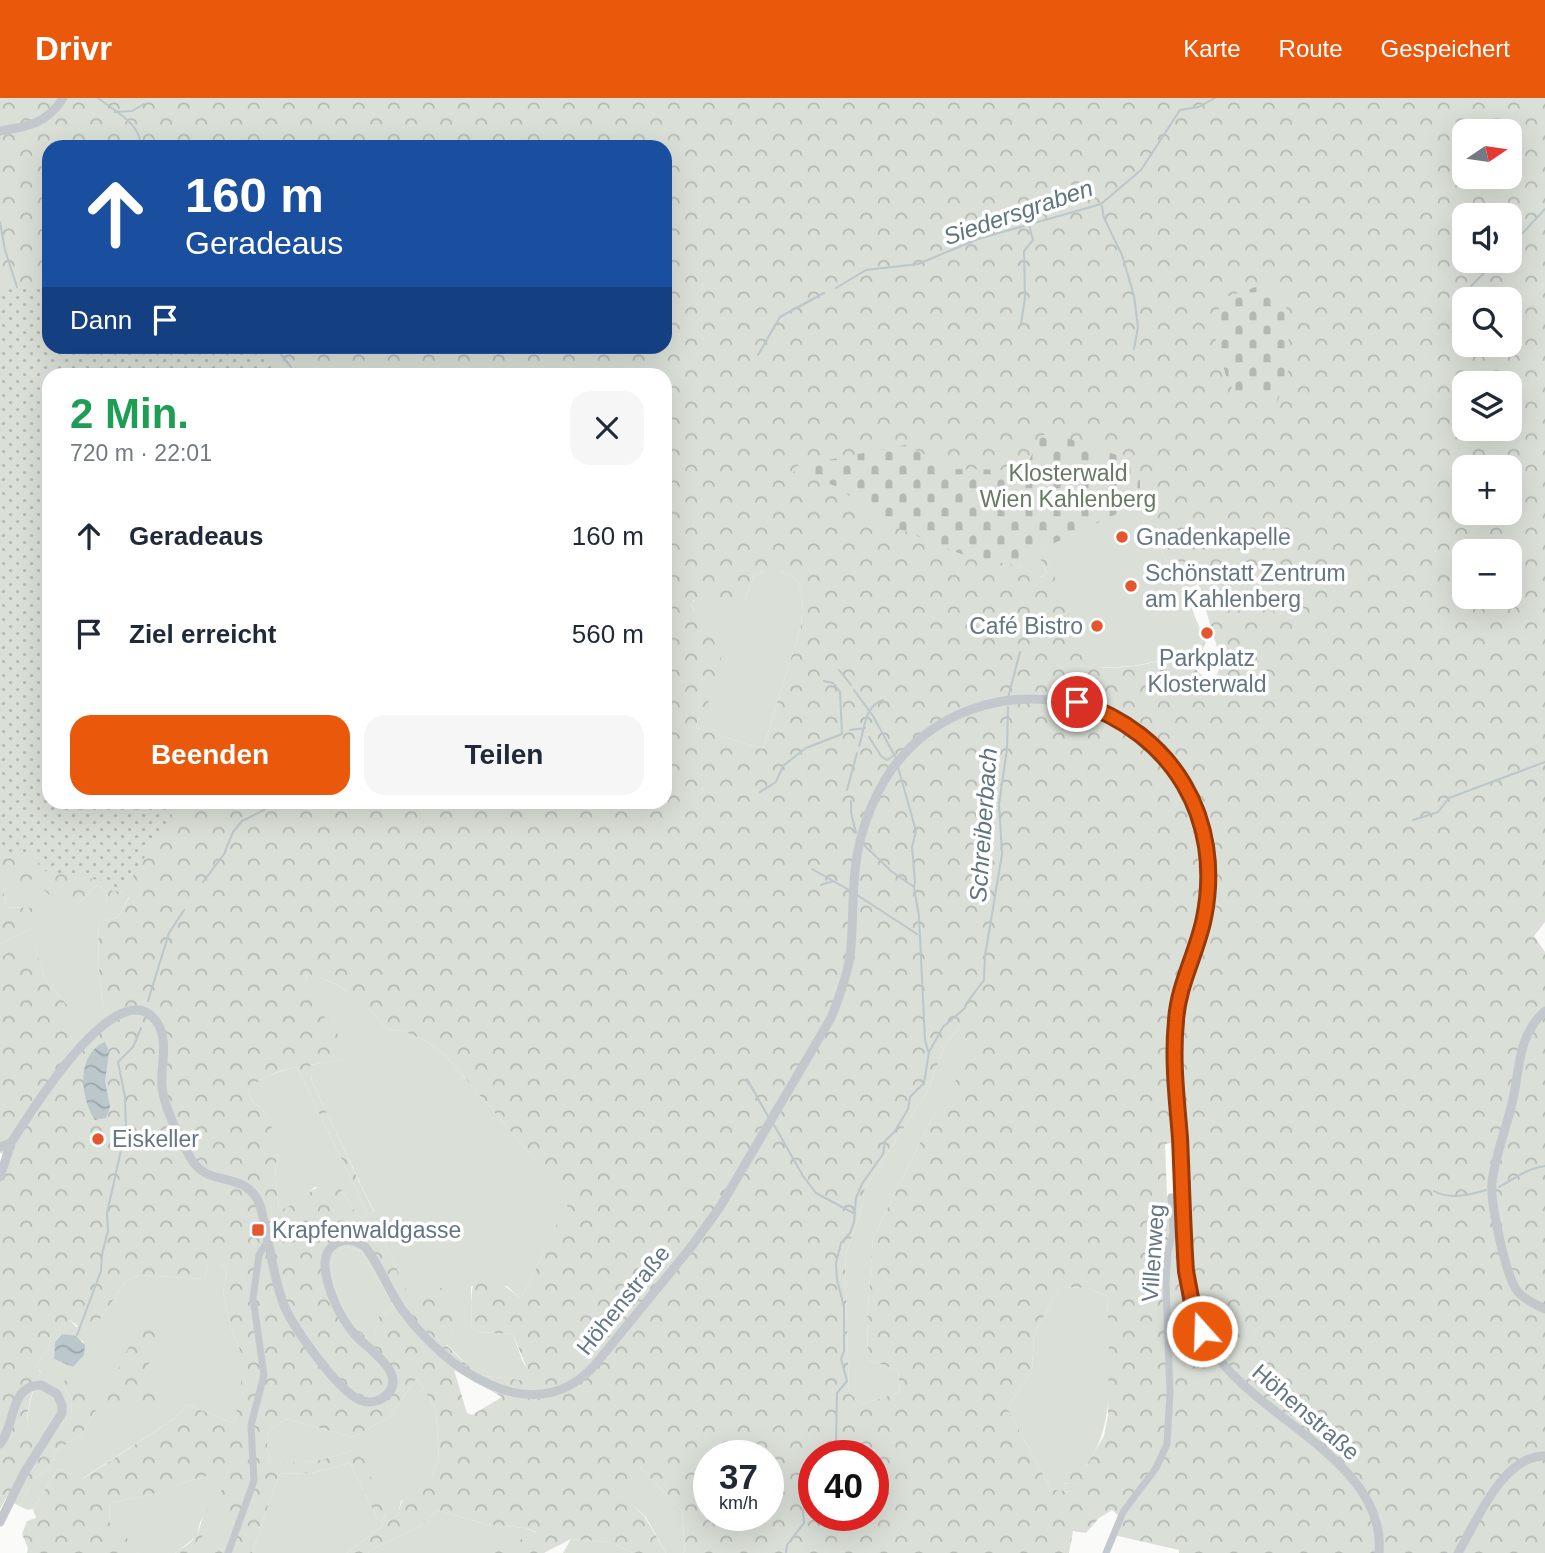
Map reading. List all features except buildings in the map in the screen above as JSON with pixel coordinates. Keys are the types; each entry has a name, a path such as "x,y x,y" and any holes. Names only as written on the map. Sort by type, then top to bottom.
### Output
{"street":[{"path":"0,131 37,124 53,112 63,98"},
{"name":"Höhenstraße","path":"11,1143 55,1075 74,1054 114,1018 126,1012 144,1012 158,1024 162,1033 164,1097 191,1159 203,1173 238,1181 254,1193 260,1205 278,1286 293,1325 347,1390 362,1401 376,1401 390,1388 392,1377 386,1363 350,1328 333,1300 325,1261 331,1247 344,1240 354,1240 366,1248 393,1296 432,1344 474,1376 507,1391 537,1394 552,1392 571,1384 590,1371 712,1218 807,1061 839,999 850,956 858,851 864,826 892,769 922,739 945,723 975,709 995,702 1030,698 1077,702 1128,725 1155,747 1170,764 1189,792 1198,814 1207,853 1208,885 1203,920 1179,998 1175,1022 1187,1283 1196,1315 1209,1345 1233,1376 1359,1484 1374,1512 1380,1541 1379,1553"},
{"path":"1545,1011 1533,1024 1522,1045 1514,1097 1492,1184 1492,1195 1512,1282 1517,1291 1529,1301 1545,1309"},
{"path":"0,1147 11,1143"},
{"path":"0,1177 11,1143"},
{"name":"Villenweg","path":"1106,1553 1123,1512 1156,1468 1167,1444 1170,1393 1166,1282 1168,1252 1173,1232 1171,1197 1182,1196"},
{"path":"228,1553 254,1480 255,1466 250,1432 264,1375 253,1298 259,1255 268,1240"},
{"path":"0,1444 6,1436 16,1401 25,1389 41,1385 57,1394 62,1405 61,1417 29,1464 0,1522"},
{"path":"1458,1553 1506,1473 1522,1460 1545,1456"}],"green space":[{"path":"0,98 1545,98 1545,922 1534,936 1545,952 1545,1553 1179,1553 1179,1550 1114,1535 1122,1519 1112,1510 1099,1518 1086,1533 1073,1531 1069,1553 683,1553 682,1511 641,1468 620,1493 645,1517 666,1553 633,1553 609,1542 571,1539 544,1553 493,1553 536,1532 525,1528 485,1524 437,1510 419,1527 368,1553 347,1553 383,1525 350,1463 312,1473 279,1474 252,1553 175,1553 197,1535 204,1514 225,1486 228,1466 167,1491 110,1503 109,1522 134,1545 138,1553 27,1553 28,1548 22,1534 27,1521 36,1518 33,1509 58,1469 84,1478 174,1419 188,1405 233,1423 238,1414 235,1406 244,1396 241,1391 241,1353 230,1325 223,1293 227,1269 220,1264 208,1264 205,1279 140,1275 127,1280 100,1319 83,1330 70,1320 51,1335 48,1348 36,1366 41,1372 28,1408 32,1434 38,1442 71,1417 72,1400 62,1383 68,1378 91,1395 96,1410 81,1435 55,1451 50,1468 35,1477 19,1506 6,1498 0,1509 0,1162 3,1154 0,1153 0,959 12,949 34,943 45,980 67,1005 78,1040 112,1013 103,1010 98,919 118,917 129,898 121,892 106,903 108,893 97,885 80,902 65,902 74,888 52,897 31,879 21,889 3,888 6,907 32,908 41,920 30,929 0,944","holes":["1140,503 1205,643 1165,659 1140,665 1097,667 1042,549","1034,545 1047,573 1042,577 1018,566 1021,550","765,571 781,571 798,581 803,598 801,626 763,749 696,728 703,709 720,685 723,664 715,643 691,605 694,600 735,606 745,599 754,575","1198,584 1221,665 1215,679 1205,678 1197,671 1206,643 1187,589","306,974 341,987 370,1009 386,1029 403,1031 426,1041 444,1054 528,1151 568,1207 554,1229 520,1298 500,1284 477,1275 473,1287 471,1327 478,1332 513,1334 530,1376 521,1380 478,1375 446,1345 457,1320 447,1287 429,1290 415,1309 376,1227 357,1215 341,1189 329,1183 322,1185 279,1211 275,1167 278,1153 276,1137 266,1114 251,1100 248,1091 271,1075 297,1067 368,1214 374,1213 312,1082 310,1065 348,1059 340,1038 314,1000","959,1028 966,1064 931,1120 873,1238 867,1320 868,1360 898,1370 900,1392 863,1404 849,1393 845,1256 860,1214 865,1188 928,1090 946,1043","1176,1142 1178,1201 1169,1200 1165,1144","346,1247 361,1251 395,1308 379,1316 373,1343 347,1315 335,1288 332,1269 338,1252","1060,1287 1088,1288 1107,1296 1108,1415 1104,1436 1086,1466 1060,1480 1061,1484 1071,1483 1083,1487 1070,1492 1051,1489 1007,1408 1032,1371 1034,1334","454,1370 502,1397 472,1415 467,1413","417,1378 436,1410 439,1458 432,1476 409,1490 398,1515 386,1523 383,1519 386,1515 364,1460 353,1451 316,1461 270,1464 267,1446 269,1430 286,1419 353,1437 388,1418","210,1514 234,1522 223,1550 200,1543"]},
{"path":"1262,285 1286,301 1290,365 1276,406 1259,399 1247,387 1238,399 1227,379 1215,337 1220,299"},
{"path":"42,287 42,354 257,354 282,368 42,368 42,809 175,809 129,882 114,893 105,881 45,871 32,854 0,852 0,290"},
{"name":"Klosterwald Wien Kahlenberg","path":"1052,433 1140,463 1140,503 1042,549 1035,545 1022,550 1018,566 966,556 878,520 839,487 793,473 797,466 905,445 955,469 1025,470 1040,436"},
{"path":"1140,503 1205,643 1152,662 1096,667 1042,549"},
{"path":"1035,545 1047,574 1041,577 1018,566 1021,550"},
{"path":"765,571 781,571 798,581 803,598 801,626 763,749 696,728 700,713 719,686 700,622 691,604 695,600 745,599 754,575"},
{"path":"31,879 75,887 66,901 80,902 97,885 108,893 106,902 121,892 129,897 118,917 98,920 103,1010 113,1012 77,1041 67,1005 45,980 34,944 0,959 0,944 30,929 32,908 6,907 3,888"},
{"path":"306,973 351,993 369,1008 386,1029 403,1031 426,1041 444,1054 528,1151 569,1207 561,1217 520,1298 507,1286 471,1286 471,1327 478,1332 513,1334 531,1376 522,1380 478,1375 446,1344 457,1320 415,1310 376,1227 357,1215 341,1189 315,1187 293,1206 279,1211 275,1167 278,1153 266,1114 251,1100 248,1091 264,1078 297,1067 368,1214 374,1212 312,1082 310,1065 347,1059 341,1041 312,1000"},
{"path":"960,1027 967,1064 931,1120 873,1238 867,1320 868,1360 898,1370 900,1392 863,1404 849,1393 845,1256 860,1214 865,1188 928,1090 946,1043"},
{"path":"346,1247 361,1251 395,1308 379,1316 373,1344 347,1315 335,1288 333,1260 338,1252"},
{"path":"208,1264 220,1264 227,1269 223,1293 230,1325 241,1353 241,1391 244,1396 233,1423 188,1405 174,1419 83,1478 58,1469 33,1509 19,1506 35,1477 50,1468 55,1451 81,1435 96,1410 62,1383 72,1400 71,1417 36,1443 31,1435 29,1408 41,1372 36,1366 48,1348 51,1335 70,1320 76,1327 100,1319 127,1280 140,1275 205,1279","holes":["62,1334 83,1341 85,1349 73,1367 54,1359 55,1342"]},
{"path":"1060,1287 1088,1288 1107,1296 1110,1383 1108,1406 1097,1447 1087,1464 1062,1484 1071,1483 1085,1487 1070,1492 1051,1489 1007,1408 1032,1371 1034,1334"},
{"path":"150,1326 159,1330 163,1342 148,1366 144,1379 152,1392 162,1398 161,1404 131,1409 110,1406 104,1402 125,1354 139,1329"},
{"path":"417,1378 436,1410 439,1458 432,1476 401,1501 398,1515 386,1523 383,1519 386,1515 353,1451 316,1461 270,1465 267,1446 269,1430 286,1419 353,1437 388,1418"},
{"path":"350,1463 383,1525 347,1553 252,1553 279,1474 312,1473"},
{"path":"228,1465 229,1478 200,1522 197,1536 175,1553 138,1553 109,1522 110,1503 166,1491"},
{"path":"641,1468 682,1511 683,1553 666,1553 646,1517 619,1493"},
{"path":"437,1510 485,1524 525,1528 537,1533 493,1553 368,1553 419,1527"},
{"path":"210,1513 234,1522 224,1550 199,1544"},
{"path":"571,1539 609,1542 633,1553 563,1553"}],"water":[{"path":"105,1042 109,1052 105,1081 110,1107 106,1118 95,1120 86,1100 83,1077 89,1056"},
{"path":"62,1334 76,1336 85,1345 84,1355 73,1367 54,1359 55,1342"}],"waterway":[{"path":"98,98 132,124 140,140"},
{"name":"Siedersgraben","path":"836,288 866,270 918,264 978,239 1101,204 1141,170 1180,110 1199,107 1215,98"},
{"path":"115,112 132,111 144,104"},
{"path":"1102,206 1104,218 1122,255 1134,296 1138,327 1134,349"},
{"path":"1522,234 1545,209"},
{"path":"0,222 5,250 17,287"},
{"path":"1021,324 1025,298 1024,251 1033,240 1029,225"},
{"path":"1471,286 1484,273"},
{"name":"Siedersgraben","path":"758,355 780,317 824,293"},
{"path":"280,354 291,367"},
{"name":"Schreiberbach","path":"1008,698 1020,652"},
{"path":"839,670 851,685"},
{"path":"760,792 776,782 783,766 806,748 842,734 840,692 833,683 824,681"},
{"path":"854,690 873,716 896,758"},
{"path":"859,746 872,707 883,700"},
{"name":"Schreiberbach","path":"836,1440 837,1393 847,1381 841,1359 844,1351 844,1307 836,1263 841,1243 850,1233 854,1222 856,1198 862,1184 883,1154 885,1141 895,1131 908,1109 910,1097 924,1083 929,1052 943,1027 965,1008 984,980 985,956 1002,854 999,804 1007,749 1008,707"},
{"path":"850,730 865,728"},
{"path":"869,737 881,756 887,760 893,756"},
{"path":"847,790 857,753"},
{"path":"1413,820 1438,812 1449,798 1545,762"},
{"path":"898,767 916,831 912,847 914,887 919,917 925,1040 928,1051"},
{"path":"851,801 856,833"},
{"path":"203,882 224,854 233,832 242,821 265,809"},
{"path":"864,845 891,871 914,887"},
{"path":"812,869 849,890"},
{"path":"821,885 833,881"},
{"path":"857,895 917,934"},
{"path":"148,1001 169,933 184,910"},
{"path":"77,1335 101,1271 108,1231 107,1213 126,1128 125,1097 118,1062 133,1047 141,1028"},
{"path":"747,1079 769,1118"},
{"path":"774,1125 803,1176 816,1193 855,1214"},
{"path":"1499,1187 1527,1171 1545,1166"},
{"path":"1434,1191 1453,1196 1486,1190"},
{"name":"Schreiberbach","path":"786,1553 787,1545 798,1531"}],"place":[{"name":"Gnadenkapelle","path":"1122,537"},
{"name":"Schönstatt Zentrum am Kahlenberg","path":"1131,586"},
{"name":"Café Bistro","path":"1097,626"},
{"name":"Parkplatz Klosterwald","path":"1207,633"},
{"name":"Eiskeller","path":"98,1139"},
{"name":"Krapfenwaldgasse","path":"258,1230"}],"route":[{"path":"1077,702 1128,725 1155,747 1189,792 1198,814 1207,853 1207,897 1203,920 1179,998 1175,1022 1187,1283 1202,1331"}]}
